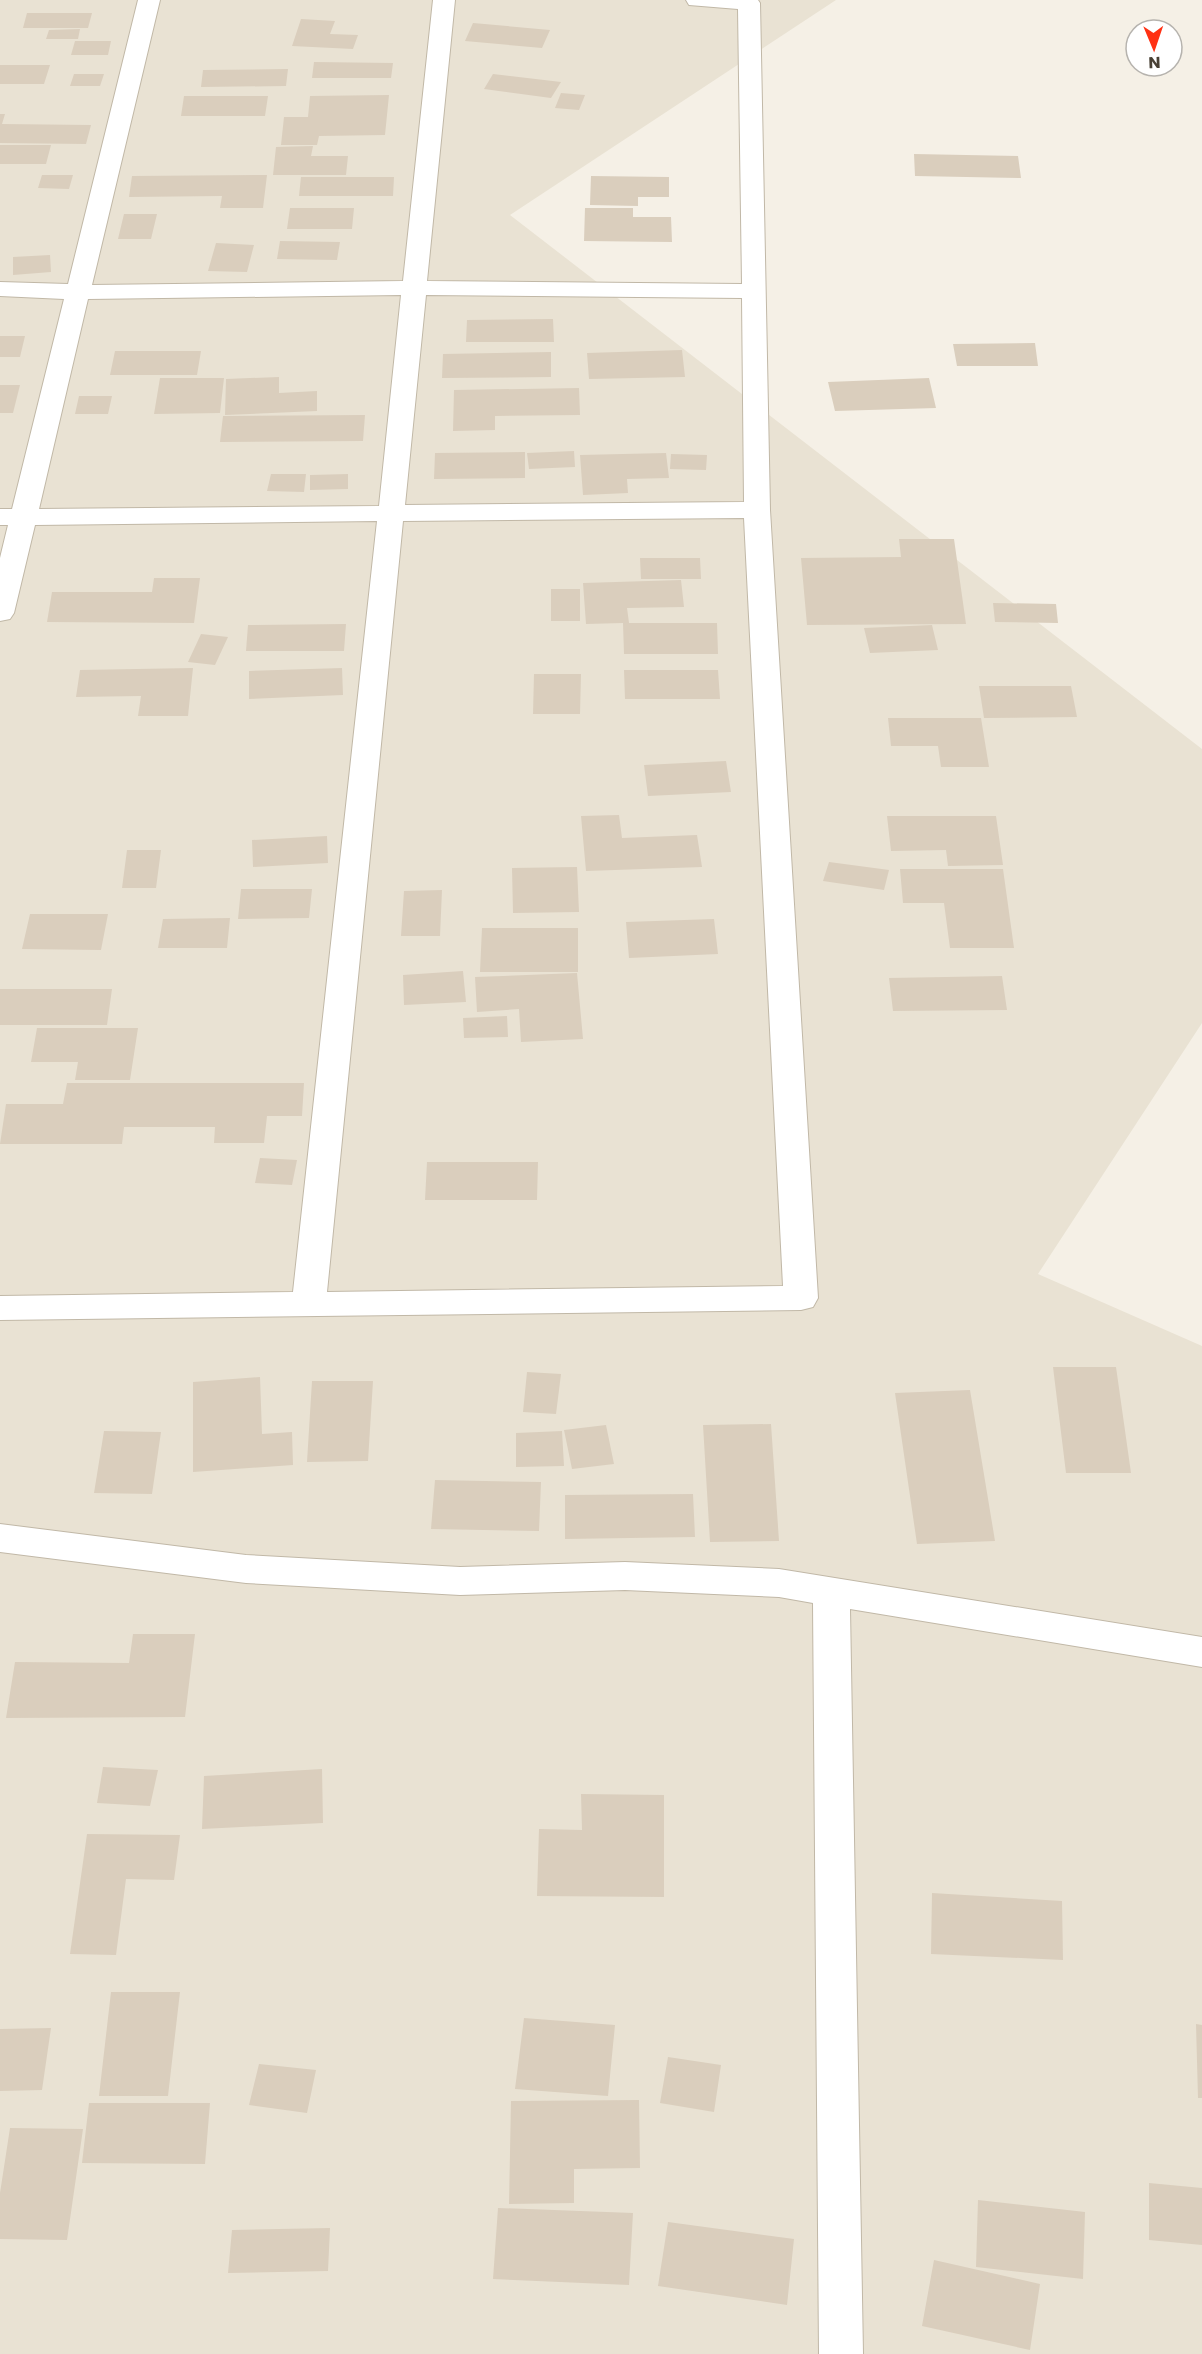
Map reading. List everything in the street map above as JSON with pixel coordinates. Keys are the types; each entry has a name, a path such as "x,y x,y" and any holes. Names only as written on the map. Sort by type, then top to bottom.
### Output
{"street":[{"path":"0,613 12,517 78,292 149,0"},
{"path":"309,1305 444,0"},
{"path":"0,1308 801,1298 757,510 749,1 697,0"},
{"path":"0,289 78,292 415,288 754,291"},
{"path":"12,517 757,510"},
{"path":"0,1538 246,1569 460,1581 625,1576 779,1583 1202,1652"},
{"path":"831,1591 841,2354"}],"shaded area":[{"path":"0,0 836,0 510,215 1202,749 1202,1023 1038,1274 1202,1346 1202,2354 0,2354"}],"building":[{"path":"27,13 92,13 88,28 23,28"},
{"path":"301,19 335,21 330,34 358,35 353,49 292,46"},
{"path":"473,23 550,30 542,48 465,41"},
{"path":"80,29 78,39 46,39 49,30"},
{"path":"75,41 111,41 108,55 71,55"},
{"path":"314,62 393,63 391,78 312,78"},
{"path":"0,65 50,65 44,84 0,84"},
{"path":"288,69 286,86 201,87 203,70"},
{"path":"74,74 104,74 100,86 70,86"},
{"path":"493,74 561,82 551,98 484,89"},
{"path":"561,93 585,95 579,110 555,108"},
{"path":"389,95 385,135 319,136 317,145 281,145 284,117 308,117 310,96"},
{"path":"184,96 268,96 265,116 181,116"},
{"path":"0,114 5,114 2,124 91,125 86,144 0,143"},
{"path":"0,145 51,145 46,164 0,164"},
{"path":"313,146 311,156 348,156 346,175 273,175 276,147"},
{"path":"914,154 1018,156 1021,178 915,176"},
{"path":"42,175 73,175 69,189 38,188"},
{"path":"267,175 263,208 220,208 222,196 129,197 132,176"},
{"path":"591,176 669,177 669,197 638,197 638,206 590,205"},
{"path":"301,177 394,177 393,196 299,196"},
{"path":"290,208 354,208 352,229 287,229"},
{"path":"585,208 633,208 633,217 671,217 672,242 584,241"},
{"path":"124,214 157,214 151,239 118,239"},
{"path":"280,241 340,242 337,260 277,259"},
{"path":"216,243 254,245 247,272 208,271"},
{"path":"50,255 51,272 13,275 13,257"},
{"path":"553,319 554,342 466,342 467,320"},
{"path":"0,336 25,336 20,357 0,357"},
{"path":"1035,343 1038,366 957,366 953,344"},
{"path":"682,350 685,377 589,379 587,353"},
{"path":"115,351 201,351 197,375 110,375"},
{"path":"551,352 551,377 442,378 443,354"},
{"path":"279,377 279,393 317,391 317,411 225,415 226,379"},
{"path":"160,378 224,378 220,413 154,414"},
{"path":"929,378 936,408 835,411 828,382"},
{"path":"0,385 20,385 13,413 0,413"},
{"path":"579,388 580,415 495,416 495,430 453,431 454,390"},
{"path":"79,396 112,396 108,414 75,414"},
{"path":"365,415 363,441 220,442 223,416"},
{"path":"574,451 575,467 529,469 527,453"},
{"path":"525,452 525,478 434,479 435,453"},
{"path":"666,453 669,478 627,479 628,493 583,495 580,455"},
{"path":"671,454 707,455 706,470 670,469"},
{"path":"271,474 306,474 304,492 267,491"},
{"path":"348,474 348,489 310,490 310,475"},
{"path":"899,539 954,539 966,624 807,625 801,558 901,557"},
{"path":"640,558 700,558 701,579 641,579"},
{"path":"154,578 200,578 194,623 47,622 52,592 152,592"},
{"path":"681,580 684,607 627,608 629,623 717,623 718,654 624,654 623,623 586,624 583,583"},
{"path":"551,589 580,589 580,621 551,621"},
{"path":"993,603 1056,604 1058,623 995,622"},
{"path":"346,624 344,651 246,651 248,625"},
{"path":"932,625 938,650 870,653 864,628"},
{"path":"201,634 228,637 215,665 188,662"},
{"path":"193,668 188,716 138,716 141,696 76,697 80,670"},
{"path":"342,668 343,695 249,699 249,671"},
{"path":"624,670 718,670 720,699 625,699"},
{"path":"534,674 581,674 580,714 533,714"},
{"path":"979,686 1071,686 1077,717 984,718"},
{"path":"888,718 981,718 989,767 941,767 938,746 891,746"},
{"path":"726,761 731,792 648,796 644,765"},
{"path":"619,815 622,838 697,835 702,867 586,871 581,816"},
{"path":"887,816 996,816 1003,865 948,866 946,850 891,851"},
{"path":"327,836 328,863 253,867 252,840"},
{"path":"127,850 161,850 156,888 122,888"},
{"path":"829,862 889,870 884,890 823,881"},
{"path":"577,867 579,912 513,913 512,868"},
{"path":"900,869 1003,869 1014,948 950,948 944,903 903,903"},
{"path":"241,889 312,889 309,918 238,919"},
{"path":"442,890 440,936 401,936 404,891"},
{"path":"30,914 108,914 101,950 22,949"},
{"path":"230,918 227,948 158,948 163,919"},
{"path":"714,919 718,954 629,958 626,922"},
{"path":"482,928 578,928 578,972 480,972"},
{"path":"463,971 466,1002 404,1005 403,975"},
{"path":"577,973 583,1039 521,1042 519,1009 477,1012 475,977"},
{"path":"1002,976 1007,1010 893,1011 889,978"},
{"path":"0,989 112,989 107,1025 0,1025"},
{"path":"507,1016 508,1037 464,1038 463,1018"},
{"path":"37,1028 138,1028 130,1080 75,1080 78,1062 31,1062"},
{"path":"67,1083 304,1083 302,1116 267,1116 264,1143 214,1143 215,1127 124,1127 122,1144 0,1144 6,1104 63,1104"},
{"path":"260,1158 297,1160 292,1185 255,1183"},
{"path":"427,1162 538,1162 537,1200 425,1200"},
{"path":"1053,1367 1116,1367 1131,1473 1066,1473"},
{"path":"527,1372 561,1374 556,1414 523,1412"},
{"path":"260,1377 262,1434 292,1432 293,1465 193,1472 193,1382"},
{"path":"312,1381 373,1381 368,1461 307,1462"},
{"path":"970,1390 995,1541 917,1544 895,1393"},
{"path":"771,1424 779,1541 710,1542 703,1425"},
{"path":"606,1425 614,1464 572,1469 564,1430"},
{"path":"104,1431 161,1432 152,1494 94,1493"},
{"path":"562,1431 564,1466 516,1467 516,1433"},
{"path":"435,1480 541,1482 539,1531 431,1529"},
{"path":"693,1494 695,1537 565,1539 565,1495"},
{"path":"133,1634 195,1634 185,1717 6,1718 15,1662 129,1663"},
{"path":"103,1767 158,1770 150,1806 97,1803"},
{"path":"322,1769 323,1823 202,1829 204,1776"},
{"path":"581,1794 664,1795 664,1897 537,1896 539,1829 582,1830"},
{"path":"87,1834 180,1835 174,1880 126,1879 116,1955 70,1954"},
{"path":"932,1893 1062,1901 1063,1960 931,1954"},
{"path":"111,1992 180,1992 168,2096 99,2096"},
{"path":"524,2018 615,2025 608,2096 515,2089"},
{"path":"1196,2024 1202,2025 1202,2098 1198,2098"},
{"path":"51,2028 42,2090 0,2091 0,2029"},
{"path":"668,2057 721,2065 714,2112 660,2103"},
{"path":"259,2064 316,2070 307,2113 249,2105"},
{"path":"639,2100 640,2168 574,2169 574,2203 509,2204 511,2101"},
{"path":"89,2103 210,2103 205,2164 82,2163"},
{"path":"10,2128 83,2129 67,2240 0,2239 0,2193"},
{"path":"1149,2183 1202,2188 1202,2245 1149,2240"},
{"path":"978,2200 1085,2212 1083,2279 976,2267"},
{"path":"498,2208 633,2213 629,2285 493,2279"},
{"path":"668,2222 794,2239 787,2305 658,2286"},
{"path":"330,2228 328,2271 228,2273 232,2230"},
{"path":"934,2260 1040,2284 1030,2350 922,2326"}]}
